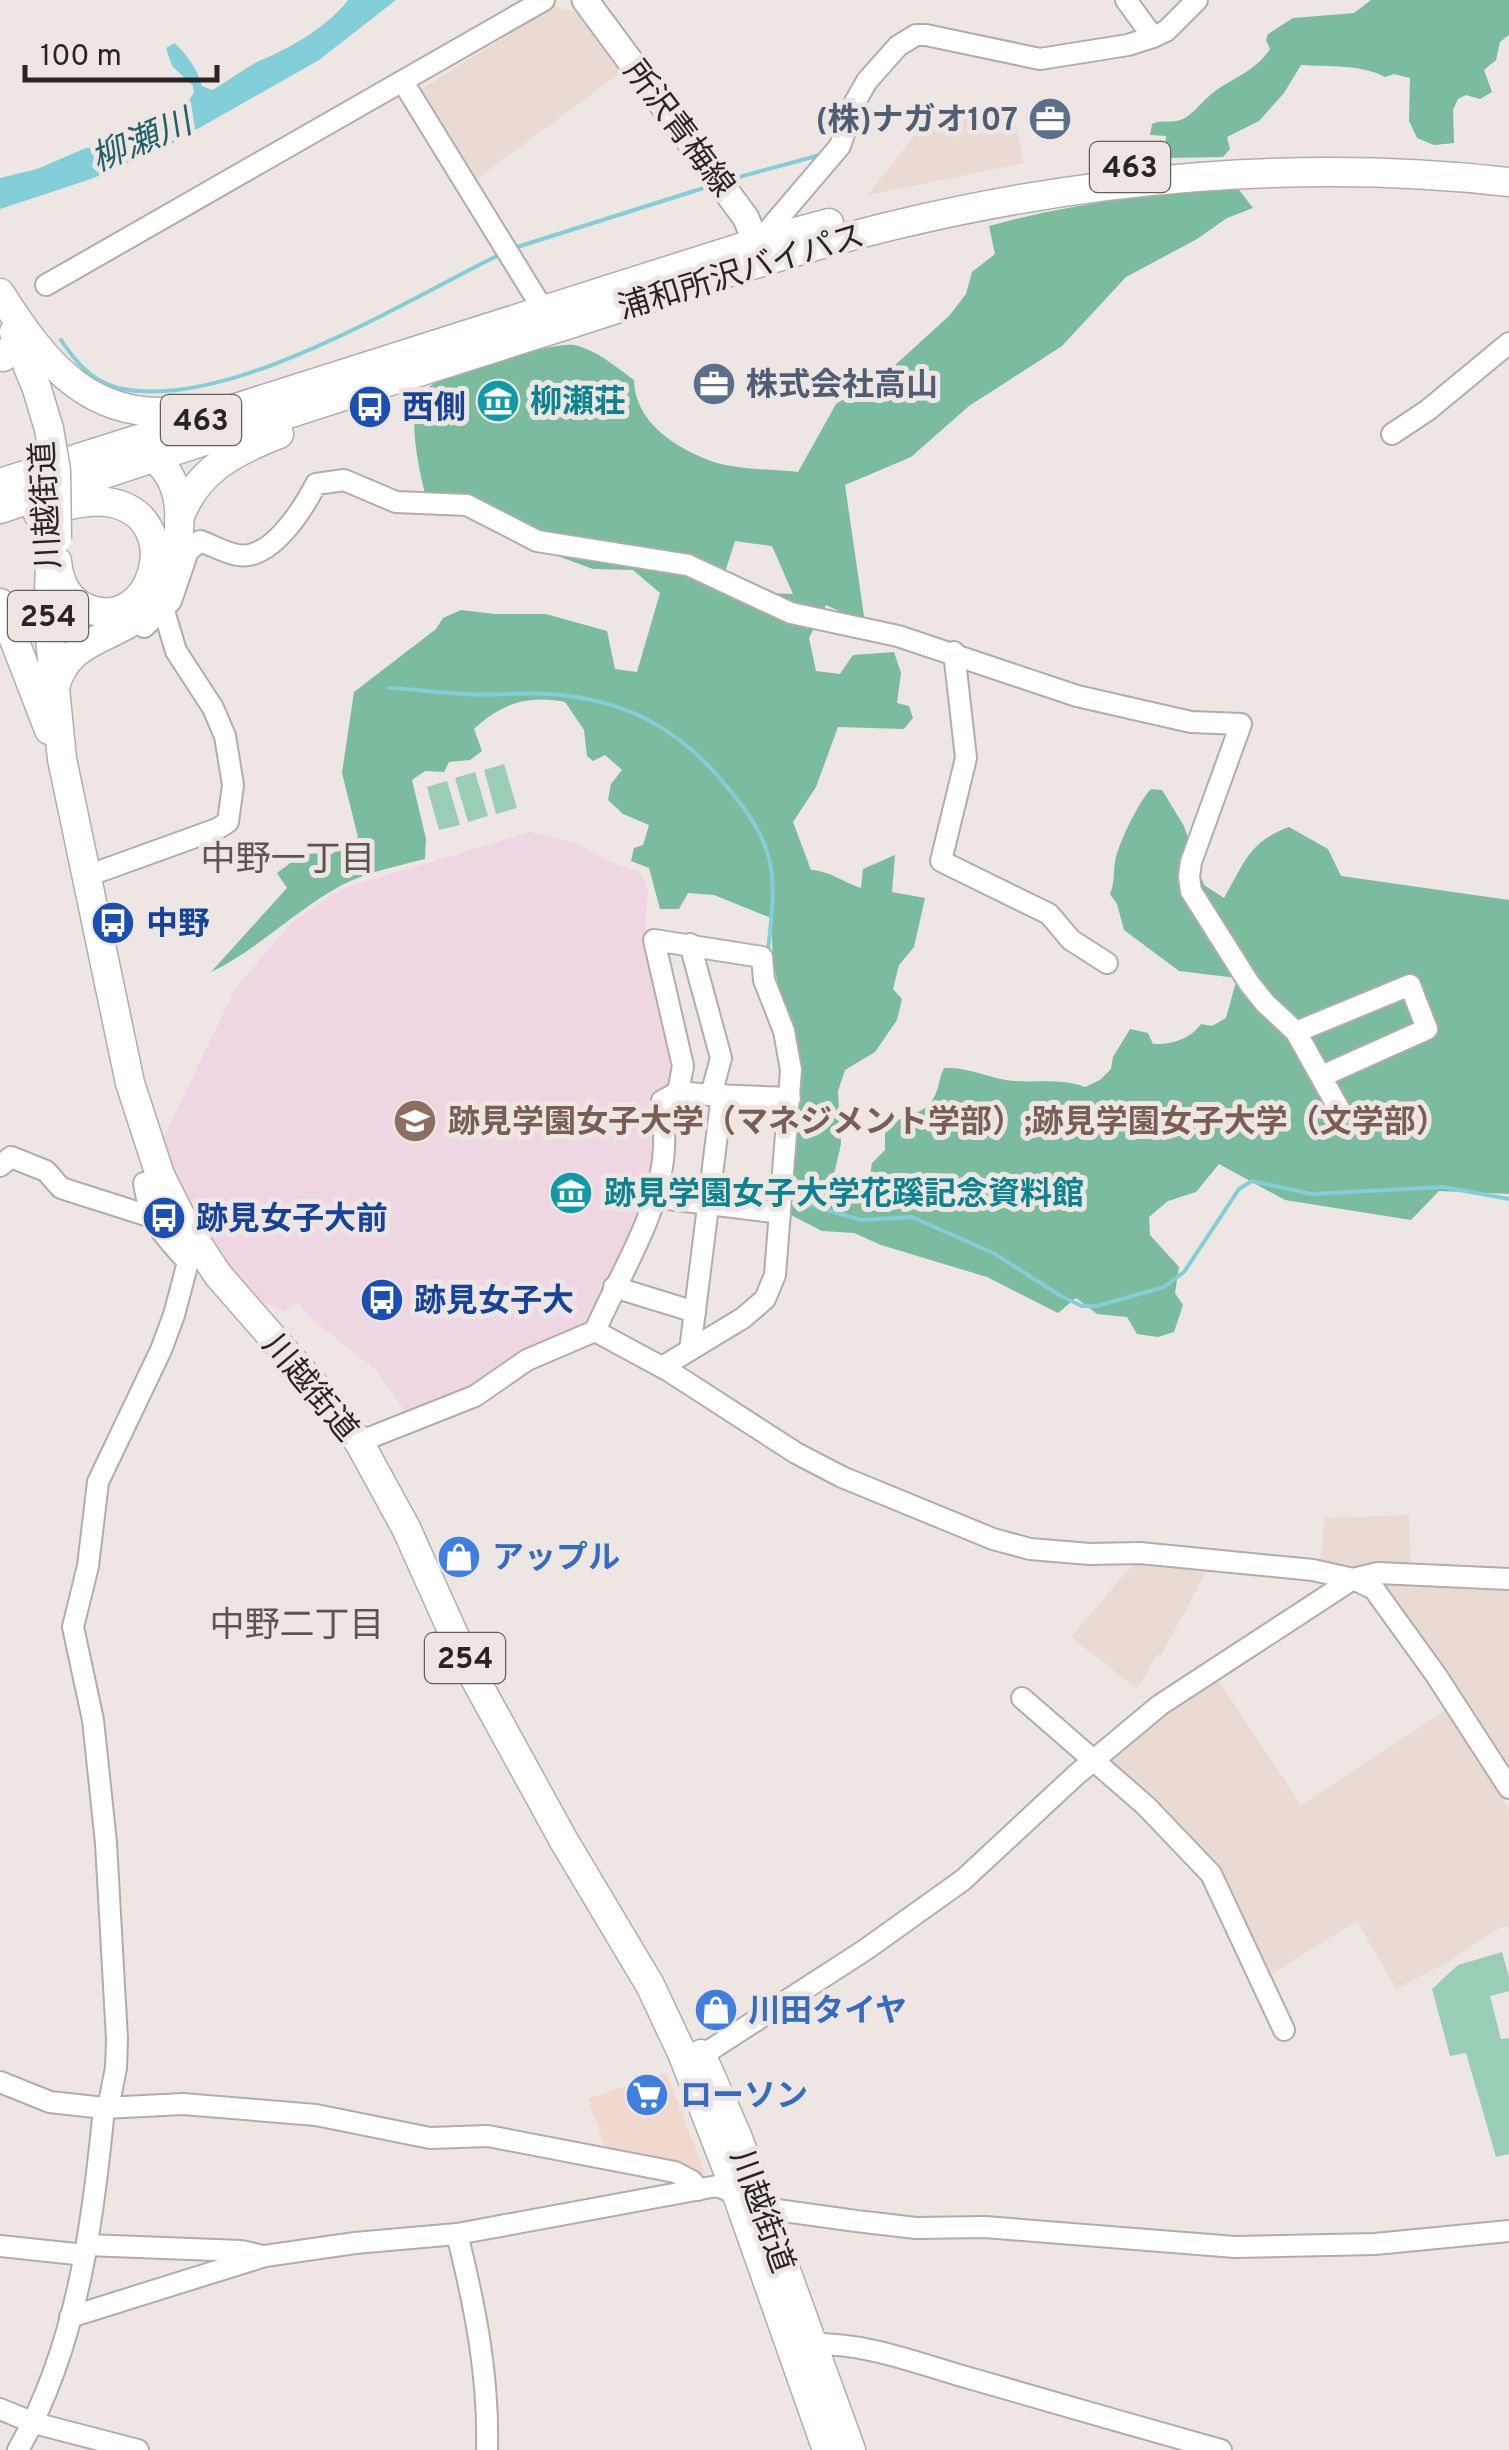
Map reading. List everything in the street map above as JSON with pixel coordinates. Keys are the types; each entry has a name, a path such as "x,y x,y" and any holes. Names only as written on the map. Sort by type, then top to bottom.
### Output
{"highway":[{"name":"浦和所沢バイパス","path":"0,506 40,490 82,482 474,354 888,207 1046,176 1199,160 1316,155 1509,163"},
{"name":"浦和所沢バイパス","path":"8,475 544,310 760,252 959,210 1124,185 1315,172 1509,182"},
{"path":"0,293 45,355 82,391 105,403 149,413 204,407 378,363"},
{"path":"0,303 26,359 42,431"},
{"name":"川越街道","path":"0,317 29,384 42,431 50,539 48,618 59,752"},
{"name":"川越街道","path":"1,350 42,431"},
{"path":"54,694 58,676 72,654 132,620 154,602 172,561 179,521 198,480 228,457 474,354"},
{"name":"463","path":"8,475 204,407"},
{"path":"8,475 124,450 136,451 154,458 174,483 179,521"},
{"path":"0,525 88,502 108,502 124,508 139,517 150,531 155,564 149,585 137,600 120,609 88,609 73,600 60,579 50,539"},
{"name":"川越街道","path":"50,539 43,650 59,752 130,1083 149,1147 157,1209 192,1254 314,1385 359,1442 406,1528 468,1666 564,1841 650,1985 749,2198 799,2344 827,2450"},
{"path":"0,603 59,752"},
{"name":"川越街道","path":"650,1985 672,2005 701,2056 738,2138 749,2198"},
{"name":"川越街道","path":"799,2344 851,2450"}],"main road":[{"name":"所沢青梅線","path":"585,0 746,218 760,252"}],"street":[{"path":"46,284 544,0"},
{"path":"1126,0 1153,37"},
{"path":"760,252 840,146 855,102 867,81 908,39 926,36 1040,59 1153,37 1166,31 1196,0"},
{"path":"403,82 544,310"},
{"path":"72,256 128,236"},
{"path":"1392,434 1428,410 1509,343"},
{"path":"94,654 140,631 164,611 179,583 188,552 200,541 238,555 251,554 290,528 316,484 344,480 396,502 467,504 537,542 688,566 812,620 898,636 954,652 1077,696 1191,722 1242,724 1189,877 1192,891 1249,983 1296,1032 1339,1110"},
{"path":"87,876 228,822 234,785 225,736 213,708 176,651 164,611"},
{"path":"954,652 966,758 941,862 1049,914 1070,940 1107,963"},
{"path":"662,1366 743,1318 765,1299 775,1275 791,1070 784,1031 764,980 762,957 654,940 684,1066 678,1092"},
{"path":"690,944 722,1058 710,1204 690,1350"},
{"path":"1296,1032 1410,985 1427,1029 1322,1076"},
{"path":"359,1442 475,1396 527,1360 595,1331 638,1245 653,1197 664,1150 662,1100 678,1092 790,1098"},
{"path":"0,1166 11,1157 23,1160 46,1171 61,1188 157,1209"},
{"path":"144,1183 157,1209"},
{"path":"653,1197 780,1212"},
{"path":"18,2450 50,2385 70,2316 86,2250 106,2108 116,2068 106,1843 93,1720 73,1627 88,1566 98,1482 161,1350 192,1254"},
{"path":"614,1287 695,1312"},
{"path":"595,1331 662,1366 796,1453 842,1477 993,1539 1030,1549 1140,1553 1313,1570 1353,1579 1374,1589 1387,1602 1509,1788"},
{"path":"701,2056 865,1950 963,1880 1160,1705 1353,1579 1378,1574 1509,1578"},
{"path":"1022,1698 1146,1806 1211,1874 1284,2030"},
{"path":"0,2082 50,2102 106,2108 183,2104 316,2115 430,2138 488,2136 675,2172 692,2181 698,2190"},
{"path":"70,2316 265,2256 457,2234 717,2186 807,2215 916,2228 985,2227 1234,2247 1375,2244 1509,2231"},
{"path":"457,2234 488,2395 487,2450"},
{"path":"0,2246 241,2251 265,2256"},
{"path":"799,2344 882,2350 1221,2450"},
{"path":"0,2409 34,2423 138,2450"}],"shaded area":[{"path":"553,6 584,14 624,70 473,182 417,92"},
{"path":"1012,108 1024,163 868,195 926,120"},
{"name":"跡見学園女子大学（マネジメント学部）;跡見学園女子大学（文学部）","path":"530,832 578,844 609,862 640,872 648,890 645,933 679,1066 661,1146 630,1248 591,1325 472,1392 410,1419 378,1372 297,1303 284,1312 241,1290 201,1229 160,1145 235,989 292,922 344,888"},
{"path":"1409,1515 1411,1570 1320,1564 1325,1518"},
{"path":"1140,1556 1210,1564 1161,1656 1157,1655 1137,1689 1071,1637"},
{"path":"1380,1583 1509,1583 1509,1778"},
{"path":"1217,1678 1301,1805 1445,1710 1509,1809 1509,1926 1396,1989 1357,1921 1272,1974 1218,1873 1108,1765 1108,1758 1161,1715"},
{"path":"666,2073 705,2172 702,2176 676,2166 606,2151 588,2099"}],"green space":[{"path":"1371,0 1509,0 1509,35 1500,42 1496,60 1484,70 1492,92 1480,99 1466,95 1458,99 1453,110 1454,143 1434,145 1417,138 1409,121 1410,78 1394,74 1385,77 1355,68 1301,65 1284,93 1259,121 1227,137 1230,149 1223,157 1164,158 1166,136 1150,135 1152,124 1183,119 1215,91 1256,65 1270,49 1268,34 1293,18 1354,13"},
{"path":"1236,186 1253,208 1227,218 1197,239 1126,277 1062,346 969,406 911,457 845,485 865,623 826,605 809,638 816,671 840,674 853,655 894,652 901,673 897,703 909,706 913,718 904,729 838,727 816,787 793,822 811,870 861,888 863,869 895,855 892,892 925,898 914,947 899,965 893,989 902,999 897,1020 875,1052 845,1070 838,1091 841,1144 832,1183 856,1185 869,1181 872,1163 885,1150 885,1129 928,1105 944,1068 1006,1080 1065,1082 1085,1087 1111,1069 1113,1057 1130,1029 1148,1033 1153,1044 1166,1043 1186,1037 1201,1024 1212,1026 1226,1018 1237,978 1179,971 1124,930 1110,894 1120,846 1151,789 1162,790 1184,826 1204,885 1224,898 1256,847 1289,827 1328,849 1341,876 1509,900 1509,1194 1439,1191 1411,1220 1285,1200 1219,1164 1196,1192 1168,1201 1149,1217 1150,1235 1179,1267 1175,1293 1183,1305 1174,1332 1158,1337 1137,1334 1127,1317 1097,1314 1076,1298 1058,1313 987,1277 854,1233 822,1231 785,1212 800,1080 773,962 771,918 714,895 688,893 679,909 660,909 649,868 631,861 634,848 643,845 649,825 623,814 608,800 611,784 622,770 605,755 593,761 587,756 584,730 565,702 527,701 505,707 474,729 482,751 470,760 449,762 444,772 425,771 412,780 426,839 425,859 342,885 211,972 287,888 277,873 301,856 330,855 358,837 342,773 354,692 436,629 443,618 461,610 546,614 607,631 615,669 637,672 660,593 633,570 593,569 533,547 484,518 429,508 418,458 415,419 419,402 433,384 503,358 574,345 598,355 634,380 636,395 649,420 684,448 721,464 798,472 845,388 894,366 949,316 966,294 972,272 995,254 989,226 1081,206","holes":["735,541 772,546 793,594 719,591"]},
{"path":"504,764 517,808 496,814 484,770"},
{"path":"475,772 488,816 468,822 455,778"},
{"path":"447,781 460,825 439,830 427,787"},
{"path":"1502,1952 1509,1991 1490,1996 1501,2039 1509,2038 1509,2154 1496,2157 1466,2053 1450,2056 1432,1989 1458,1965"}],"water":[{"name":"柳瀬川","path":"348,0 396,0 319,60 164,148 91,179 0,209 0,178 37,169 86,148 97,148 129,135 131,138 184,107 194,93 193,86 172,66 166,48 175,43 192,63 202,86 212,90 310,34"}],"waterway":[{"path":"728,180 820,155"},
{"path":"514,248 710,186"},
{"path":"61,340 85,369 118,388 161,391 210,384 314,348 501,254"},
{"path":"389,688 577,697 625,710 667,731 723,782 764,843 772,879 768,951"},
{"path":"788,1198 861,1220 912,1217 995,1254 1082,1306 1097,1306 1164,1287 1184,1272 1239,1189 1252,1181 1311,1194 1443,1187 1509,1199"}],"place":[{"name":"(株)ナガオ107","path":"1050,119"},
{"name":"株式会社高山","path":"714,384"},
{"name":"柳瀬荘","path":"498,401"},
{"name":"西側","path":"370,407"},
{"name":"中野","path":"113,923"},
{"name":"跡見学園女子大学（マネジメント学部）;跡見学園女子大学（文学部）","path":"415,1121"},
{"name":"跡見学園女子大学花蹊記念資料館","path":"571,1193"},
{"name":"跡見女子大前","path":"164,1218"},
{"name":"跡見女子大","path":"382,1300"},
{"name":"アップル","path":"459,1557"},
{"name":"川田タイヤ","path":"716,2010"},
{"name":"ローソン","path":"647,2095"}],"district":[{"name":"中野一丁目","path":"288,858"},
{"name":"中野二丁目","path":"297,1624"}]}
